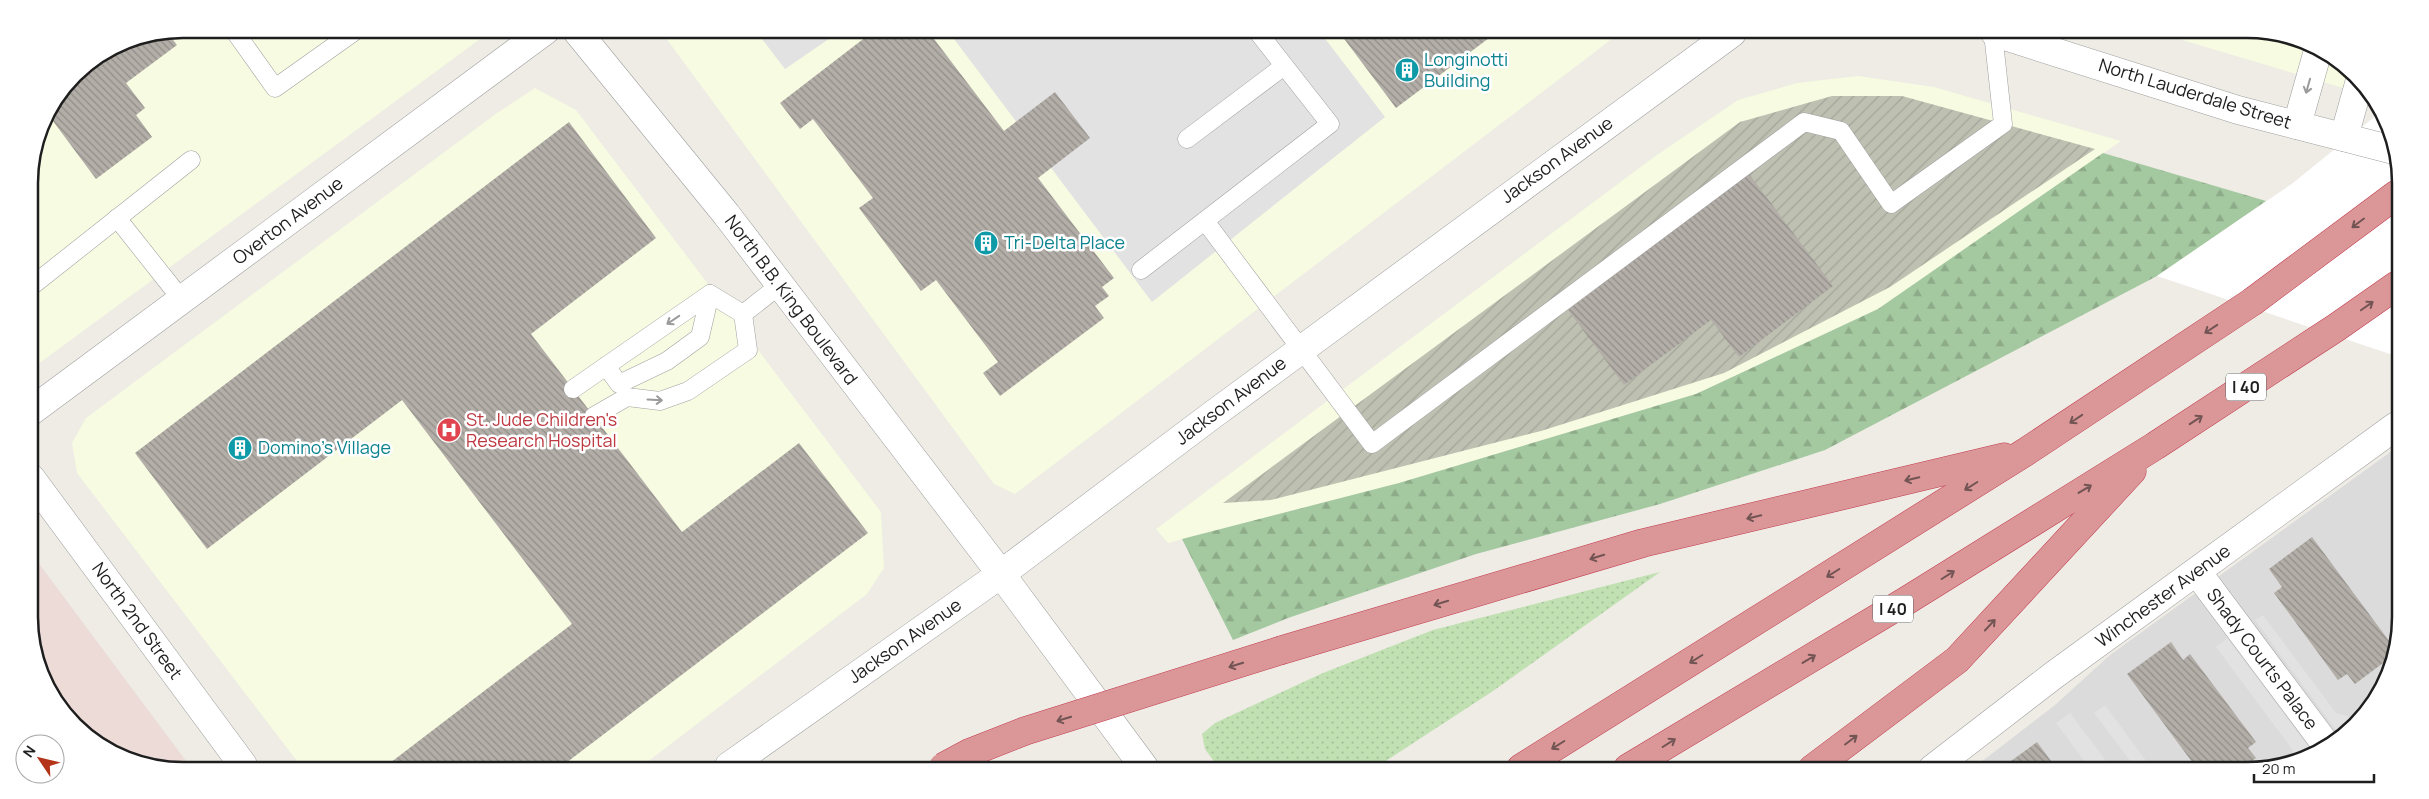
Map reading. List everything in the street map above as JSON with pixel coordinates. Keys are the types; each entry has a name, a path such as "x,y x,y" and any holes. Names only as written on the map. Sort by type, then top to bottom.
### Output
{"highway":[{"path":"1532,761 2027,451 2252,302 2392,198"},
{"name":"I 40","path":"1639,761 1906,601 2155,446 2337,327 2392,288"},
{"path":"1822,761 1957,660 2155,446"},
{"path":"953,762 969,753 1025,731 1282,650 1644,543 2027,451"}],"street":[{"name":"Overton Avenue","path":"38,406 535,38"},
{"name":"North B.B. King Boulevard","path":"583,38 726,214 1001,574 1140,762"},
{"name":"Jackson Avenue","path":"735,762 1001,574 1302,349 1725,38"},
{"name":"North Lauderdale Street","path":"2010,38 2238,110 2387,148"},
{"path":"2297,125 2317,56"},
{"path":"2344,137 2357,89"},
{"name":"Winchester Avenue","path":"1942,761 2047,681 2392,429"},
{"name":"North 2nd Street","path":"38,487 241,762"},
{"name":"Shady Courts Palace","path":"2197,572 2322,740"}],"lane":[{"path":"239,38 274,88 345,38"},
{"path":"1141,270 1330,124 1262,38"},
{"path":"1205,221 1372,444 1804,122 1841,132 1891,204 2003,124 1994,38"},
{"path":"1187,139 1284,66"},
{"path":"38,281 191,160"},
{"path":"117,218 182,300"},
{"path":"743,314 780,285"},
{"path":"710,294 743,314"},
{"path":"573,389 710,294"},
{"path":"594,416 623,390 700,337 710,294"},
{"path":"606,366 623,390 660,401 688,391 748,350 743,314"}],"shaded area":[{"path":"482,38 38,364 38,173 40,154 57,110 73,87 94,67 118,52 136,45 163,39"},
{"path":"666,38 1613,38 1015,494 994,484"},
{"path":"761,38 830,38 785,69"},
{"path":"953,38 1325,38 1385,117 1152,302"},
{"path":"2175,38 2247,38 2284,42 2311,52 2327,62 2342,73 2361,93"},
{"path":"1858,76 1934,87 2121,141 1878,309 1696,394 1399,483 1168,543 1156,529 1654,157 1738,100 1797,83"},
{"name":"St. Jude Children's Research Hospital","path":"535,88 576,110 881,512 884,568 867,594 648,762 298,762 77,473 72,443 86,418 497,113"},
{"path":"1832,96 1902,96 2095,149 1890,287 1724,373 1541,431 1271,500 1223,503 1740,122"},
{"path":"2392,451 2392,617 2387,654 2377,681 2367,697 2356,712 2335,732 2319,742 2284,757 2256,761 1982,761 2055,705 2110,655"},
{"path":"38,562 187,762 145,757 127,750 94,732 73,712 52,681 40,645"},
{"path":"2263,615 2336,713 2347,716 2349,719 2336,731 2255,620"},
{"path":"2227,638 2309,747 2295,753 2216,647"},
{"path":"2105,705 2146,761 2130,761 2094,713"},
{"path":"2070,713 2106,761 2084,761 2056,723"}],"green space":[{"path":"2103,153 2266,201 2157,276 1825,450 1660,504 1476,554 1288,618 1233,640 1182,539 1399,483 1696,394 1878,309"},
{"path":"1660,572 1493,691 1385,761 1214,762 1205,749 1202,734 1215,723 1323,673 1433,630"}],"pier":[{"path":"2376,116 2389,154 2392,182 2392,355 2157,276 2293,183"}],"building":[{"name":"Tri-Delta Place","path":"865,38 933,38 1004,131 1055,92 1090,138 1038,178 1114,278 1102,287 1109,296 1095,306 1104,318 1000,396 983,373 998,362 936,280 921,291 859,208 873,198 813,119 800,129 780,103"},
{"name":"Longinotti Building","path":"1344,38 1489,38 1396,108"},
{"path":"172,39 177,45 126,83 145,108 136,115 152,137 96,179 52,120 57,110 80,80 94,67 118,52 154,40"},
{"name":"Domino's Village","path":"569,122 656,238 531,334 682,532 799,443 868,533 567,762 391,762 572,624 402,400 207,549 135,453"},
{"path":"1749,174 1833,286 1739,357 1711,320 1624,385 1568,310"},
{"path":"2312,537 2389,641 2384,662 2355,684 2347,674 2338,680 2274,593 2282,587 2269,569"},
{"path":"2171,642 2183,660 2190,654 2256,742 2248,748 2256,758 2252,761 2191,761 2127,674"},
{"path":"2037,742 2051,761 2011,761"}],"place":[{"name":"Longinotti Building","path":"1407,70"},
{"name":"Tri-Delta Place","path":"986,243"},
{"name":"St. Jude Children's Research Hospital","path":"449,430"},
{"name":"Domino's Village","path":"240,448"}]}
